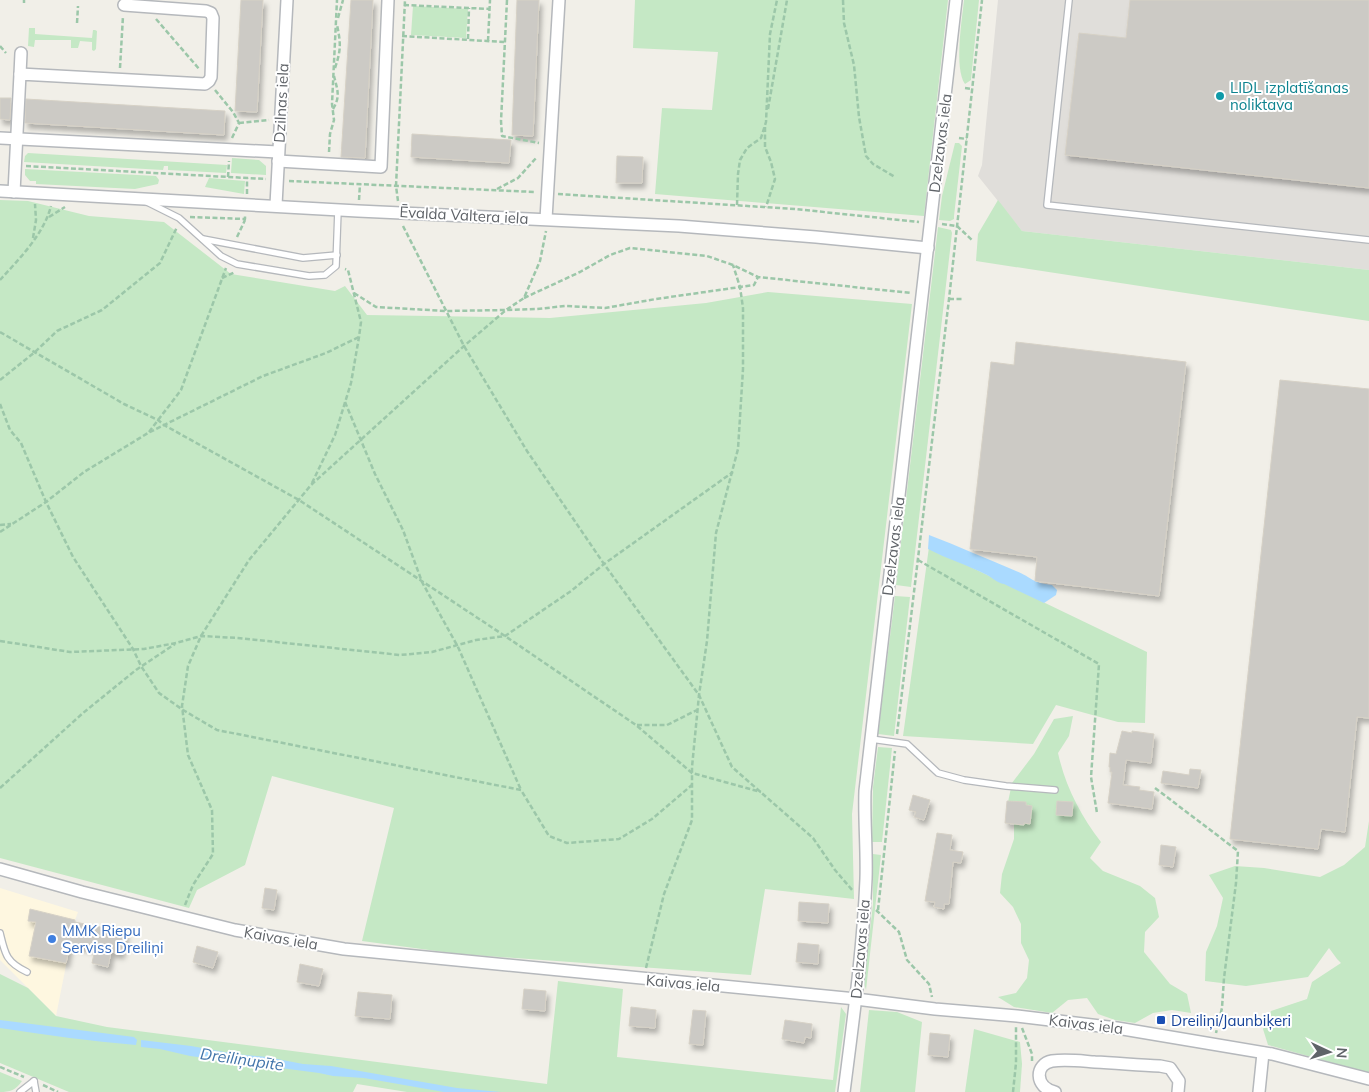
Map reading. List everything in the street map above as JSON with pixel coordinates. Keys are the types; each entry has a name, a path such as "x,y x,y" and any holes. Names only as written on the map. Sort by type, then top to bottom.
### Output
{"street":[{"name":"Dzilnas iela","path":"276,206 288,0"},
{"path":"0,138 278,156 381,167 388,0"},
{"path":"546,219 559,0"},
{"name":"Dzelzavas iela","path":"844,1092 856,999 865,904 865,791 956,0"},
{"path":"20,74 205,84 209,81 211,77 213,18 211,13 206,11 124,5"},
{"path":"14,192 21,53"},
{"name":"Ēvalda Valtera iela","path":"0,191 338,210 679,226 928,248"},
{"name":"Kaivas iela","path":"0,870 235,930 344,950 856,999 1117,1028 1263,1053 1369,1079"},
{"path":"1259,1092 1263,1053"},
{"path":"1055,1092 1044,1088 1041,1083 1039,1078 1042,1067 1048,1062 1070,1060 1170,1068 1179,1081 1178,1092"}],"lane":[{"path":"1069,0 1047,205 1369,240"},
{"path":"140,199 179,218 221,256 237,264 309,276 325,275 336,266 338,210"},
{"path":"203,240 303,258 337,255"},
{"path":"871,740 907,744 938,773 964,780 1054,790"},
{"path":"0,932 6,955 14,966 27,972"},
{"path":"20,1092 34,1080 36,1092"}],"path":[{"path":"331,157 329,152 330,134 334,120 337,0"},
{"path":"333,110 338,101 334,72 341,52 336,21 343,0"},
{"path":"405,0 396,186 402,224 464,346 527,450 604,564 699,695 732,766 814,838 835,870 865,904 878,911 899,932 907,960 929,984 935,1009"},
{"path":"488,41 490,0"},
{"path":"507,0 501,121 502,136 544,144"},
{"path":"766,207 775,179 765,147 770,34 777,0"},
{"path":"737,205 740,160 747,148 760,138 766,122 787,0"},
{"path":"838,0 843,5"},
{"path":"843,0 844,23 854,65 859,118 866,156 883,172 895,177"},
{"path":"877,920 982,0"},
{"path":"404,4 490,9"},
{"path":"120,79 124,5"},
{"path":"76,24 78,6"},
{"path":"468,40 469,8"},
{"path":"402,36 504,42"},
{"path":"0,46 6,53"},
{"path":"965,88 972,89"},
{"path":"238,123 270,120"},
{"path":"960,138 967,139"},
{"path":"496,190 518,178 534,162 537,156"},
{"path":"228,177 230,157"},
{"path":"549,193 766,207 931,223 957,226 972,240"},
{"path":"33,240 36,220 34,200"},
{"path":"0,280 33,240 48,218 52,204"},
{"path":"48,218 65,207"},
{"path":"0,380 35,352 57,331 102,310 160,263 176,231 179,218"},
{"path":"524,298 540,261 545,237 546,219"},
{"path":"180,916 193,885 213,854 212,810 188,755 183,710 188,666 201,636 249,560 311,485 506,310 524,298 580,272 610,254 630,248 707,256 733,265 758,277 923,294"},
{"path":"148,433 181,390 229,260"},
{"path":"644,979 664,894 692,820 692,773 697,710 708,642 716,533 738,450 743,369 743,308 740,287 733,265"},
{"path":"311,485 335,436 351,383 361,322 348,270 336,266"},
{"path":"222,278 234,272 241,272"},
{"path":"354,293 376,307 446,311 506,310 565,306 605,308 754,286 758,277"},
{"path":"949,299 964,299"},
{"path":"0,332 124,404 158,420 299,500 506,636 636,725 692,773 762,793"},
{"path":"0,532 46,502 84,472 148,433 263,376 326,353 359,337"},
{"path":"345,402 403,530 422,582 458,646 522,790 549,836 567,843 619,839 652,819 692,785"},
{"path":"0,404 10,430 21,443 46,502 73,557 160,693 183,710 217,730 522,790"},
{"path":"0,641 70,652 133,649 176,643 201,636 238,638 400,655 432,652 476,640 506,636 571,591 604,564 733,472"},
{"path":"0,525 13,523"},
{"path":"918,560 1099,664 1091,777 1097,813"},
{"path":"0,788 83,713 141,666 176,643"},
{"path":"636,725 667,725 697,710"},
{"path":"1155,788 1238,851 1222,1008 1213,1044"},
{"path":"1016,1016 1029,1044 1032,1062"},
{"path":"1013,1092 1016,1064 1016,1016"}],"shaded area":[{"path":"998,0 1369,0 1369,270 1022,231 978,176 982,165"},
{"path":"0,888 78,912 56,1016 0,960"}],"green space":[{"path":"635,0 948,0 924,216 655,194 662,108 712,110 718,52 633,48"},
{"path":"964,0 979,0 971,80 965,84 959,56"},
{"path":"413,6 468,9 466,38 411,35"},
{"path":"29,28 35,28 35,34 92,38 93,30 95,30 97,31 96,49 92,50 92,42 80,41 78,48 71,48 71,40 35,40 34,47 28,46"},
{"path":"955,143 959,143 962,146 954,219 950,221 939,220 942,196"},
{"path":"28,153 227,165 226,173 168,170 168,166 164,166 163,170 24,162 25,156"},
{"path":"232,158 259,160 266,166 266,175 231,173"},
{"path":"25,169 156,176 159,180 158,184 135,189 36,184 36,181 30,181 25,175"},
{"path":"209,178 245,181 244,194 205,187"},
{"path":"0,200 28,201 89,216 164,222 231,274 335,291 345,286 367,315 550,318 706,303 768,292 912,304 852,814 854,899 765,889 751,975 459,954 362,941 394,808 272,776 245,865 197,890 189,908 0,858"},
{"path":"998,200 1022,231 1369,270 1369,321 976,261 978,234"},
{"path":"938,227 951,230 952,233 911,587 896,585"},
{"path":"929,547 1147,652 1145,723 1118,722 1056,705 1033,744 903,736"},
{"path":"895,596 910,597 894,736 878,734"},
{"path":"1073,716 1069,736 1058,753 1074,799 1086,821 1101,842 1090,858 1103,871 1140,886 1155,898 1159,917 1145,932 1144,952 1170,984 1187,994 1191,1013 1172,1010 1153,1013 1135,1023 1115,1020 1098,1014 1087,998 1068,1000 1052,1013 1014,1007 998,997 1016,993 1027,978 1029,960 1021,943 1021,924 1013,907 1000,893 1002,874 1014,839 1014,820 1008,802 1012,783 1034,754 1054,719"},
{"path":"878,747 892,748 882,842 872,842 873,787"},
{"path":"1369,821 1369,1073 1268,1045 1263,1029 1271,1011 1307,999 1312,982 1341,963 1329,948 1308,977 1246,986 1205,981 1206,952 1217,926 1223,898 1209,875 1235,866 1264,868 1320,877 1344,865 1365,847"},
{"path":"873,854 881,855 866,990 864,983 873,904"},
{"path":"0,974 28,988 56,1016 107,1027 547,1084 558,981 623,989 617,1057 833,1080 841,1007 846,1014 835,1092 407,1092 357,1084 353,1092 69,1092 0,1063"},
{"path":"869,1010 897,1012 922,1022 915,1092 860,1092"},
{"path":"974,1029 1020,1042 1022,1064 1020,1092 965,1092"},
{"path":"0,1072 22,1081 12,1090 0,1092"}],"water":[{"path":"929,535 1016,571 1036,582 1052,585 1057,590 1056,595 1044,603 999,583 980,571 935,553 928,549"},
{"path":"0,1020 134,1037 137,1040 136,1045 17,1031 0,1028"},
{"name":"Dreiliņupīte","path":"141,1040 267,1057 303,1064 331,1066 457,1088 501,1092 444,1092 364,1078 333,1076 190,1056 141,1047"}],"building":[{"path":"241,0 263,0 257,112 235,111"},
{"path":"351,0 373,0 365,158 341,157"},
{"path":"517,0 539,0 533,136 512,135"},
{"name":"LIDL izplatīšanas noliktava","path":"1130,0 1369,0 1369,188 1065,155 1079,33 1126,38"},
{"path":"0,98 11,98 10,120 0,119"},
{"path":"26,99 225,111 224,135 25,123"},
{"path":"412,134 511,140 509,163 411,157"},
{"path":"617,156 643,157 642,183 616,183"},
{"path":"1016,342 1186,362 1159,596 1035,581 1037,557 970,549 991,362 1014,365"},
{"path":"1280,380 1369,389 1369,718 1357,717 1345,832 1321,829 1318,849 1230,839"},
{"path":"1122,731 1154,734 1151,763 1126,760 1123,785 1140,787 1139,790 1154,792 1152,809 1108,803 1112,772 1110,772 1109,767 1110,753 1116,754"},
{"path":"1190,769 1201,770 1198,788 1161,783 1163,771 1189,775"},
{"path":"913,795 930,800 924,820 914,817 916,812 909,810"},
{"path":"1007,801 1026,802 1026,805 1032,806 1030,824 1005,823"},
{"path":"1057,801 1073,802 1072,816 1056,815"},
{"path":"937,833 952,835 950,850 963,852 961,863 953,862 949,904 944,904 944,909 934,907 935,902 925,901"},
{"path":"1161,845 1176,847 1173,867 1159,865"},
{"path":"265,888 277,890 274,910 262,908"},
{"path":"799,902 829,904 828,923 798,921"},
{"path":"30,909 75,920 75,922 126,932 121,954 111,952 108,967 92,963 95,949 70,944 66,963 29,956 36,922 28,921"},
{"path":"798,943 819,945 818,964 796,962"},
{"path":"197,946 218,952 213,968 193,962"},
{"path":"300,964 323,969 319,986 297,982"},
{"path":"524,989 546,991 545,1011 522,1009"},
{"path":"358,992 392,995 390,1019 355,1016"},
{"path":"631,1007 656,1010 655,1028 629,1026"},
{"path":"693,1010 706,1011 703,1045 689,1044"},
{"path":"785,1020 812,1024 811,1038 805,1037 804,1043 782,1039"},
{"path":"930,1033 950,1035 948,1057 928,1055"}],"place":[{"name":"LIDL izplatīšanas noliktava","path":"1220,96"},
{"name":"MMK Riepu Serviss Dreiliņi","path":"52,939"},
{"name":"Dreiliņi/Jaunbiķeri","path":"1161,1020"}]}
